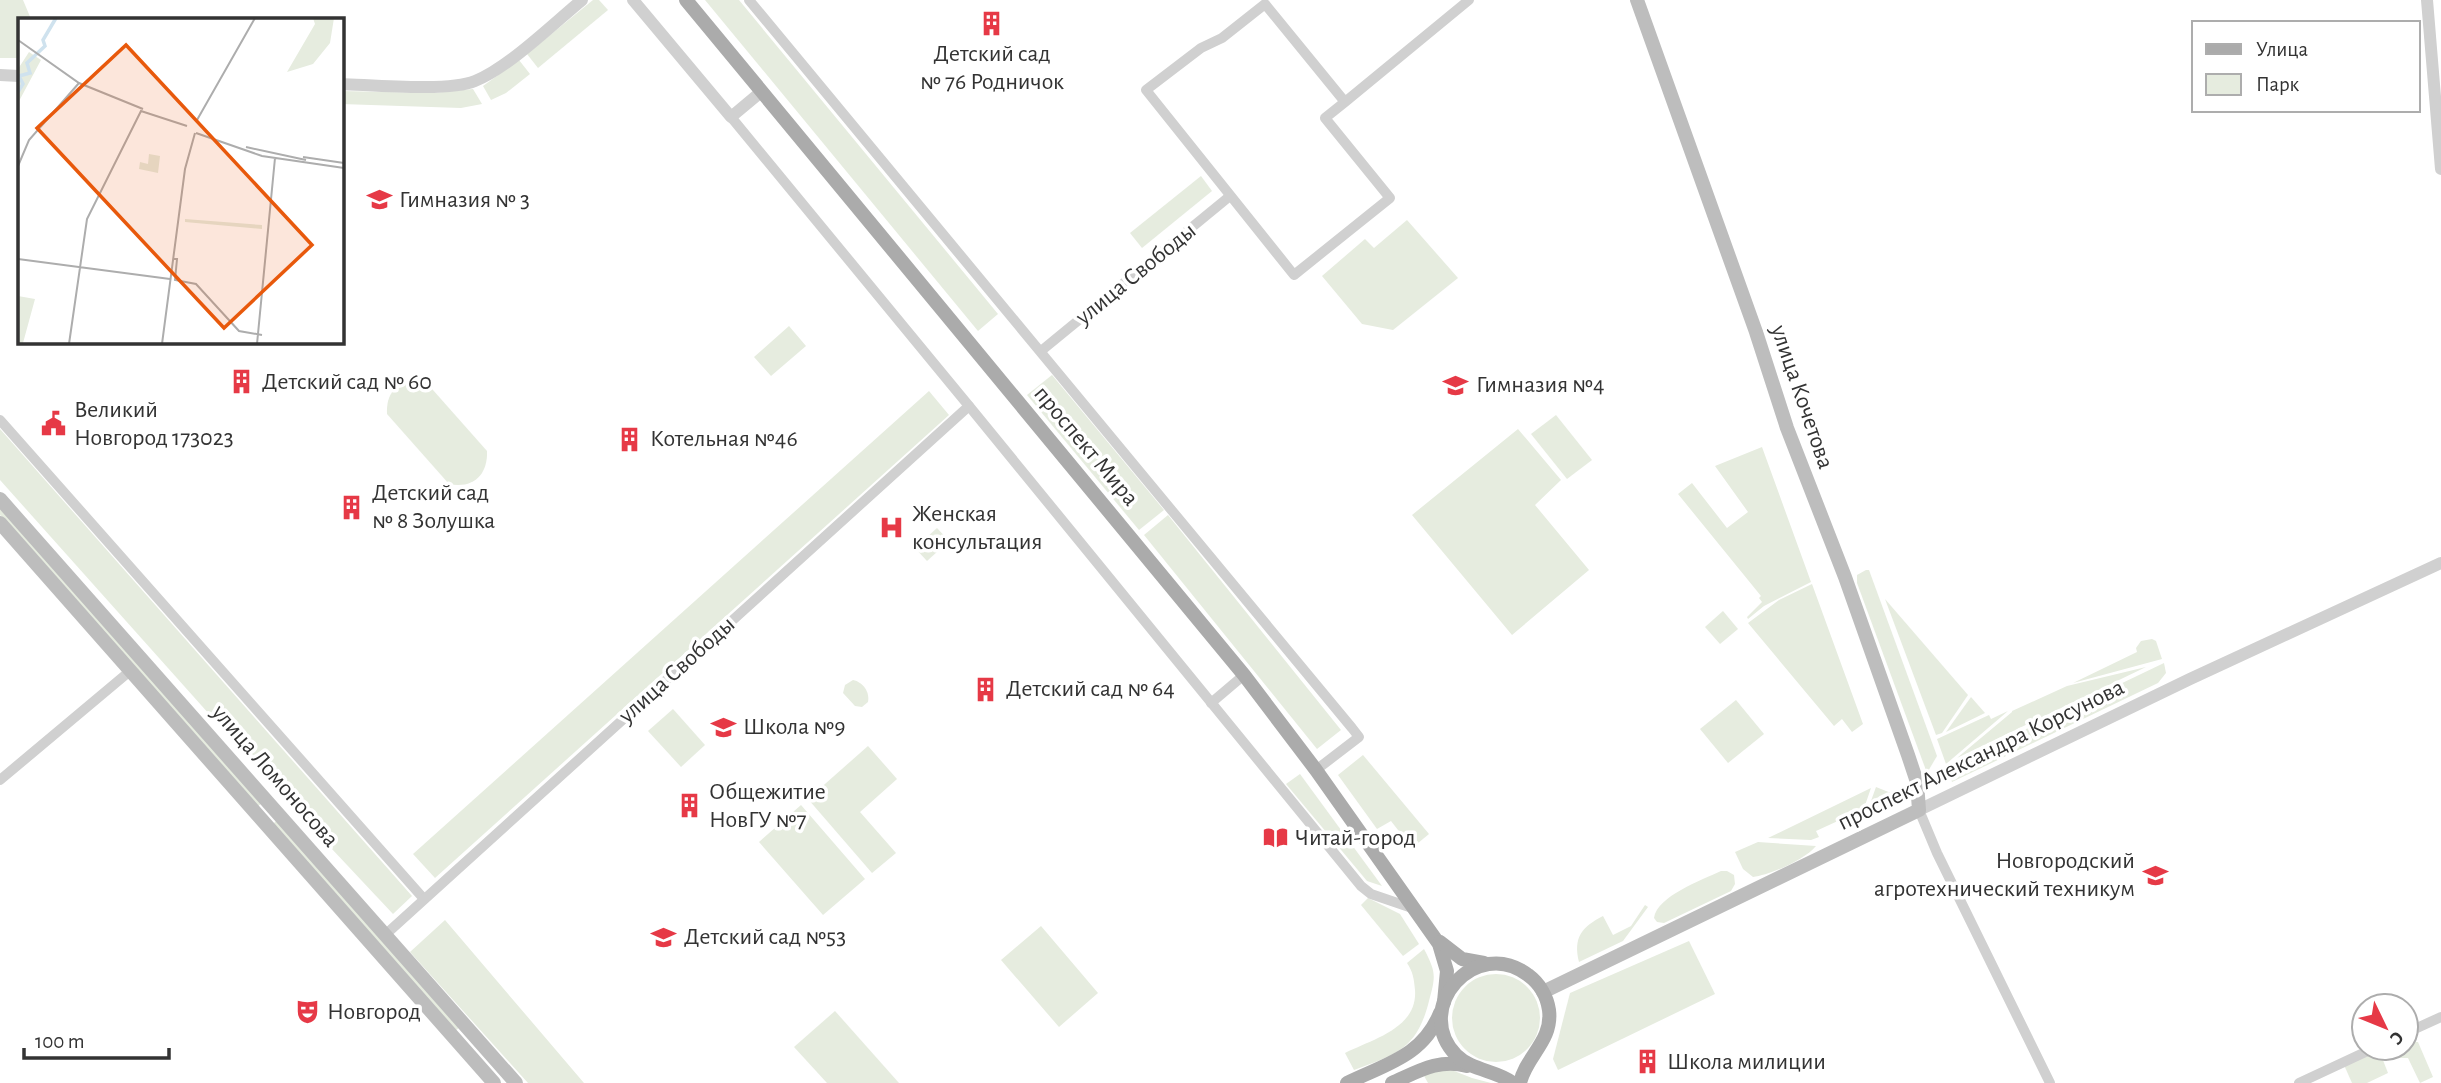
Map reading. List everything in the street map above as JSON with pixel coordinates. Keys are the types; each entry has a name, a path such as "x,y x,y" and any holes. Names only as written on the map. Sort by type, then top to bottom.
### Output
{"main road":[{"name":"проспект Мира","path":"686,0 1244,675 1316,770 1434,935 1443,953 1447,971 1443,1005"},
{"name":"улица Кочетова","path":"1637,0 1756,332 1787,428 1845,577 1908,755 1917,782 1919,810"},
{"name":"улица Ломоносова","path":"0,499 516,1083"},
{"name":"улица Ломоносова","path":"0,523 494,1083"},
{"path":"261,819 273,808"},
{"name":"проспект Александра Корсунова","path":"1543,992 1919,810"},
{"name":"проспект Мира","path":"1434,935 1447,949 1462,959 1495,964"},
{"path":"1347,1083 1415,1050 1431,1033 1453,984 1476,967 1495,964 1505,964 1523,971 1538,984 1547,1001 1550,1020 1548,1029 1520,1083"},
{"path":"1443,1005 1443,1029 1451,1049 1466,1063 1481,1070 1507,1070 1517,1067 1541,1047"},
{"path":"459,1043 471,1032"},
{"path":"1392,1083 1439,1063 1455,1063 1481,1070 1502,1076 1513,1083"}],"street":[{"path":"343,84 426,86 474,82 495,71 582,0"},
{"path":"633,0 1361,886 1371,894 1416,909"},
{"path":"749,0 1359,737 1316,770"},
{"path":"1345,102 1265,4 1222,38 1201,48 1146,90 1294,275 1390,198 1325,118 1345,102 1469,0"},
{"path":"2427,0 2441,169"},
{"path":"0,75 18,76"},
{"path":"730,117 762,91"},
{"name":"улица Свободы","path":"1041,351 1230,196"},
{"name":"улица Свободы","path":"385,935 969,406"},
{"path":"0,420 424,899"},
{"name":"проспект Александра Корсунова","path":"1919,810 2215,667 2441,563"},
{"path":"0,780 130,671"},
{"path":"1211,702 1244,675"},
{"path":"1919,810 1937,853 2050,1083"},
{"path":"2420,1027 2441,1017"},
{"path":"2299,1083 2350,1059"}],"green space":[{"path":"0,0 23,0 31,18 18,18 18,58 0,58"},
{"path":"593,0 599,0 608,10 538,68 527,54"},
{"path":"705,0 739,0 998,314 978,331"},
{"path":"519,60 530,74 506,93 491,100 483,86"},
{"path":"473,89 482,104 461,108 343,104 343,91 433,93"},
{"path":"1201,176 1212,191 1142,248 1130,233"},
{"path":"1407,220 1458,278 1393,330 1362,324 1322,276 1365,239 1374,248"},
{"path":"789,326 806,346 771,376 754,357"},
{"path":"1052,375 1164,510 1139,530 1027,395"},
{"path":"416,380 425,381 487,451 485,467 472,482 449,484 387,414 388,400 394,390"},
{"path":"929,391 949,415 435,878 413,854"},
{"path":"1556,415 1592,460 1567,479 1531,434"},
{"path":"0,429 412,896 393,914 285,799 0,480"},
{"path":"1518,429 1561,480 1535,505 1589,570 1512,635 1412,515"},
{"path":"1762,447 1811,582 1764,606 1748,619 1762,602 1759,598 1761,596 1678,494 1692,483 1727,528 1748,512 1715,466"},
{"path":"0,507 262,803 257,807 0,515"},
{"path":"1168,515 1341,730 1317,749 1144,535"},
{"path":"937,528 949,541 927,561 915,548"},
{"path":"1869,570 1937,756 1927,773 1857,583 1857,575"},
{"path":"1812,584 1863,724 1852,732 1842,719 1834,726 1748,623 1779,600"},
{"path":"1885,599 1968,695 1942,733 1936,735"},
{"path":"1723,611 1738,629 1720,644 1705,627"},
{"path":"2141,641 2156,641 2162,659 2073,683 2137,652 2136,648"},
{"path":"2164,663 2166,673 2158,683 1952,782 1947,767"},
{"path":"2146,667 1957,758 2012,711 2067,686"},
{"path":"853,680 863,685 867,691 868,702 862,707 855,706 843,693 845,685"},
{"path":"1971,697 1985,713 1946,732"},
{"path":"1736,700 1764,734 1728,763 1700,729"},
{"path":"673,709 705,745 681,767 648,731"},
{"path":"2008,711 1946,764 1937,739 1989,715 1991,719"},
{"path":"868,746 897,779 860,812 896,853 872,873 808,799"},
{"path":"1363,755 1429,834 1412,848 1391,821 1377,829 1338,775"},
{"path":"1300,774 1382,886 1367,881 1286,784"},
{"path":"1876,787 1891,793 1893,800 1867,812"},
{"path":"1871,788 1862,814 1842,824 1840,820 1816,831 1819,837 1811,840 1768,838"},
{"path":"801,805 865,879 823,915 759,842"},
{"path":"277,820 460,1027 455,1031 273,824"},
{"path":"1758,842 1816,846 1787,866 1753,877 1743,869 1735,852"},
{"path":"1721,871 1734,875 1735,884 1731,891 1664,923 1657,922 1654,918 1657,910 1672,896"},
{"path":"1368,898 1400,914 1419,944 1403,956 1361,905"},
{"path":"1645,905 1648,907 1623,941 1579,962 1578,939 1590,924 1603,916 1613,935 1631,926"},
{"path":"445,920 584,1083 528,1083 410,952"},
{"path":"1041,926 1098,993 1059,1027 1001,960"},
{"path":"1689,941 1715,994 1558,1070 1553,1059 1570,993"},
{"path":"1424,949 1433,969 1434,980 1418,1030 1403,1048 1354,1070 1345,1053 1392,1030 1409,1014 1414,1003 1415,990 1411,969 1407,963"},
{"path":"1496,974 1513,978 1527,987 1536,1001 1540,1018 1536,1035 1527,1049 1513,1058 1496,1062 1479,1058 1465,1049 1456,1035 1452,1018 1456,1001 1465,987 1479,978"},
{"path":"835,1011 899,1083 827,1083 794,1047"},
{"path":"2420,1047 2433,1077 2420,1083 2410,1062 2420,1062"},
{"path":"2351,1062 2384,1062 2388,1073 2367,1083 2352,1083 2344,1065"},
{"path":"1444,1067 1491,1083 1428,1083 1423,1074"}],"place":[{"name":"Детский сад № 76 Родничок","path":"992,23"},
{"name":"Гимназия № 3","path":"379,200"},
{"name":"Детский сад № 60","path":"242,382"},
{"name":"Гимназия №4","path":"1456,385"},
{"name":"Великий Новгород 173023","path":"54,424"},
{"name":"Котельная №46","path":"630,439"},
{"name":"Детский сад № 8 Золушка","path":"352,507"},
{"name":"Женская консультация","path":"892,528"},
{"name":"Детский сад № 64","path":"986,689"},
{"name":"Школа №9","path":"723,727"},
{"name":"Общежитие НовГУ №7","path":"689,806"},
{"name":"Читай-город","path":"1275,838"},
{"name":"Новгородский агротехнический техникум","path":"2155,875"},
{"name":"Детский сад №53","path":"664,937"},
{"name":"Новгород","path":"307,1012"},
{"name":"Школа милиции","path":"1647,1062"}]}
